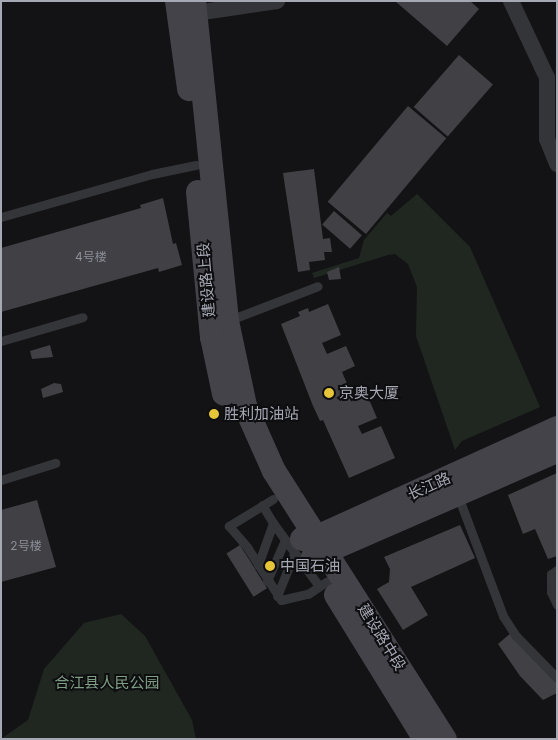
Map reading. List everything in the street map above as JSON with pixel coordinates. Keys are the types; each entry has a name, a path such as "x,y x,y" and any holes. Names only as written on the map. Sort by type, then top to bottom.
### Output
{"main road":[{"name":"建设路上段","path":"189,5 196,165 212,337 221,383 239,436 268,502 306,547"},
{"name":"建设路上段","path":"189,5 227,321 238,381 254,429 306,547"},
{"name":"长江路","path":"306,547 557,428"},
{"name":"长江路","path":"306,547 458,496 557,451"},
{"name":"建设路中段","path":"306,547 323,584 425,739"},
{"name":"建设路中段","path":"306,547 445,739"}],"street":[{"path":"189,5 277,1"},
{"path":"511,1 547,78 547,139 557,164"}],"lane":[{"path":"1,217 152,174 196,165"},
{"path":"227,321 318,286"},
{"path":"1,341 83,317"},
{"path":"1,480 55,463"},
{"path":"458,496 503,616 516,636 557,678"},
{"path":"258,565 273,523 268,502 229,526 281,600 308,594 323,584"},
{"path":"273,523 306,547"},
{"path":"267,581 306,547"},
{"path":"277,596 306,547"},
{"path":"557,570 551,574 551,592 557,605"}],"green space":[{"path":"417,194 470,247 540,407 462,441 455,450 416,336 417,287 408,264 395,254 314,278 312,273 359,258 364,240 387,213 391,216"},
{"name":"合江县人民公园","path":"121,614 145,636 192,720 196,739 1,739 28,720 44,669 84,623"}],"building":[{"path":"395,1 470,1 479,9 447,46"},
{"path":"459,55 493,85 448,137 414,107"},
{"path":"408,106 446,138 366,234 328,202"},
{"path":"314,169 323,239 330,238 332,252 324,252 325,260 309,262 310,270 298,272 283,173"},
{"path":"163,198 173,244 176,243 182,265 159,272 158,268 1,312 1,248 141,208 140,205"},
{"path":"334,211 362,235 350,249 322,225"},
{"path":"339,267 341,279 329,280 327,272"},
{"name":"京奥大厦","path":"328,304 341,335 322,343 327,354 346,346 355,366 342,372 352,395 365,390 377,418 358,426 362,434 381,426 395,458 349,478 323,420 320,421 313,406 281,324 300,316 298,312 308,308 309,312"},
{"path":"50,345 53,357 32,359 30,351"},
{"path":"54,383 61,384 63,392 43,398 41,389"},
{"path":"557,473 557,556 548,559 535,529 523,534 508,495"},
{"path":"37,500 56,567 1,582 1,510"},
{"path":"460,525 475,558 411,587 428,615 403,630 377,589 389,582 390,569 384,557"},
{"path":"240,545 267,588 253,597 226,553"},
{"path":"511,633 557,680 557,693 543,700 520,676 498,644"}],"place":[{"name":"京奥大厦","path":"329,393"},
{"name":"胜利加油站","path":"214,414"},
{"name":"中国石油","path":"270,566"}]}
